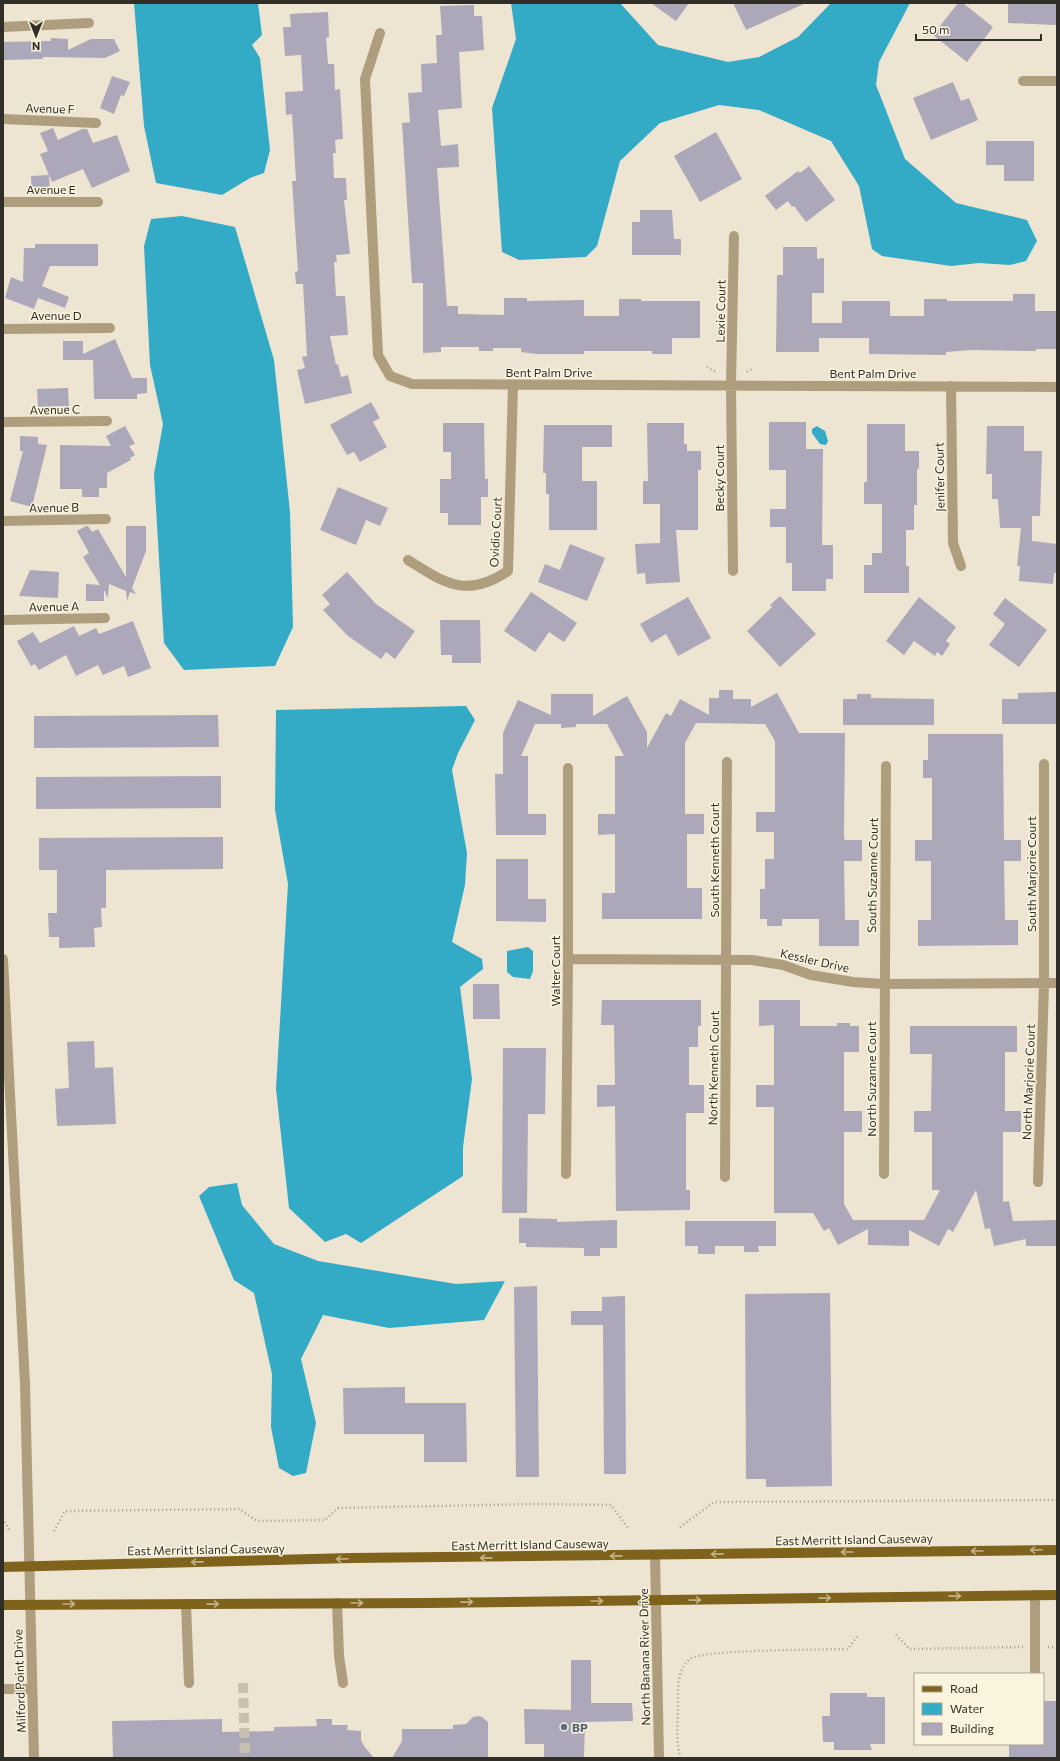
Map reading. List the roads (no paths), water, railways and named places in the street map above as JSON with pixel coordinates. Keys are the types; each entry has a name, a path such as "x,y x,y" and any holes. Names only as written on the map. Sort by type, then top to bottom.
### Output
{"main road":[{"name":"East Merritt Island Causeway","path":"3,1567 352,1558 1057,1550"},
{"path":"3,1605 656,1601 1057,1595"}],"street":[{"path":"3,27 89,23"},
{"name":"Bent Palm Drive","path":"380,33 365,79 378,355 390,376 412,384 1057,387"},
{"path":"1023,81 1057,81"},
{"name":"Avenue F","path":"3,119 96,123"},
{"name":"Avenue E","path":"3,202 98,202"},
{"name":"Lexie Court","path":"731,385 734,236"},
{"name":"Avenue D","path":"3,329 110,328"},
{"name":"Ovidio Court","path":"408,560 440,581 466,586 488,583 508,571 513,384"},
{"name":"Becky Court","path":"731,385 733,571"},
{"name":"Jenifer Court","path":"951,386 953,543 961,566"},
{"name":"Avenue C","path":"3,422 107,421"},
{"name":"Avenue B","path":"3,521 106,519"},
{"name":"Avenue A","path":"3,620 105,618"},
{"name":"South Kenneth Court","path":"726,959 727,762"},
{"name":"South Marjorie Court","path":"1044,764 1044,984"},
{"name":"South Suzanne Court","path":"884,984 886,766"},
{"name":"Walter Court","path":"566,1174 568,768"},
{"name":"Milford Point Drive","path":"3,959 6,1058 25,1384 34,1758"},
{"name":"Kessler Drive","path":"568,959 752,960 783,965 811,975 853,982 884,984 1057,983"},
{"name":"North Kenneth Court","path":"725,1177 726,959"},
{"name":"North Suzanne Court","path":"884,984 884,1174"},
{"name":"North Marjorie Court","path":"1038,1182 1044,984"},
{"name":"North Banana River Drive","path":"655,1555 660,1758"},
{"path":"1035,1595 1035,1672"},
{"path":"338,1603 339,1656 343,1683"},
{"path":"186,1604 189,1683"},
{"path":"3,1689 32,1689"}],"water":[{"path":"134,3 258,3 262,35 252,45 260,58 270,150 264,173 250,178 222,195 156,183 144,126"},
{"path":"511,3 620,3 658,45 728,62 759,57 798,37 831,3 910,3 879,62 876,85 905,159 956,203 1027,220 1037,241 1026,261 1010,265 979,263 951,266 882,256 872,249 859,186 831,141 759,110 719,105 660,123 620,161 597,246 586,257 519,260 502,252 492,108 516,39"},
{"path":"182,216 235,227 274,360 290,512 293,627 275,666 184,670 164,643 154,474 163,424 150,365 144,246 151,219"},
{"path":"817,426 825,431 828,441 826,445 820,444 812,433 812,429"},
{"path":"466,706 475,720 458,753 452,770 467,853 465,885 452,942 482,959 483,969 460,987 472,1079 463,1147 463,1176 361,1243 346,1234 325,1242 289,1208 276,1089 288,884 275,810 276,710"},
{"path":"528,947 533,951 533,971 530,979 513,977 507,972 507,951"},
{"path":"237,1183 242,1205 274,1244 318,1261 456,1284 505,1281 484,1320 389,1328 323,1315 301,1359 316,1423 306,1473 293,1476 279,1468 271,1427 272,1374 254,1293 234,1280 199,1196 209,1187"}],"tunnel":[{"path":"243,1683 245,1758"}],"place":[{"name":"BP","path":"564,1727"}]}
